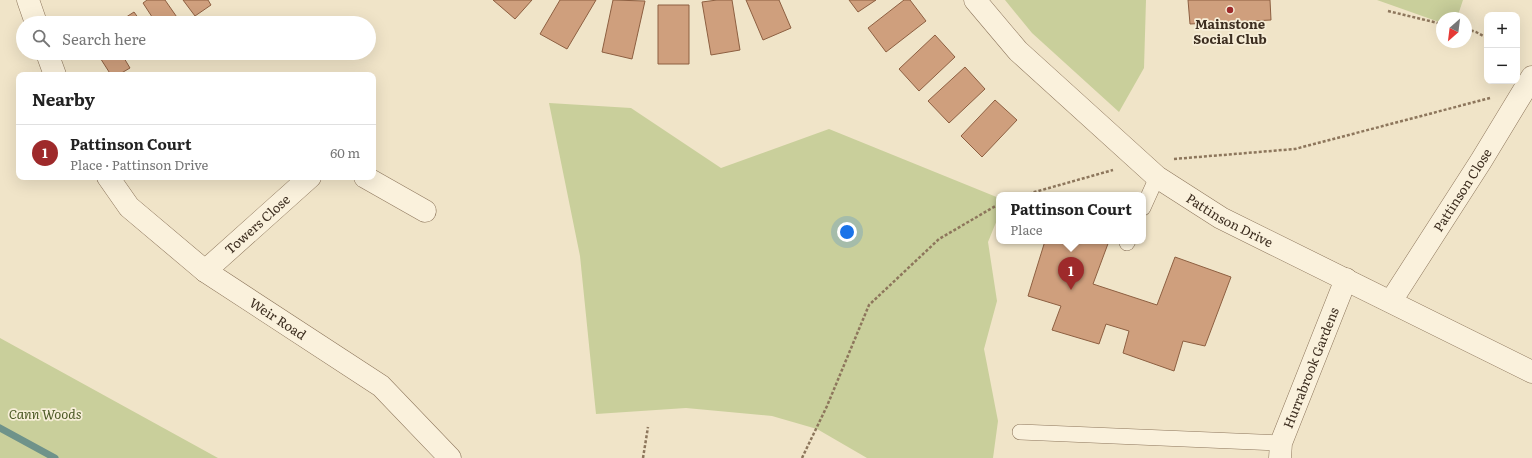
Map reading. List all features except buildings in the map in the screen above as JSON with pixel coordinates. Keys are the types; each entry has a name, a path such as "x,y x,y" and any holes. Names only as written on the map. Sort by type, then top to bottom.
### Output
{"street":[{"path":"28,0 34,16"},
{"name":"Pattinson Drive","path":"975,0 1018,51 1157,176 1221,218 1532,372"},
{"path":"50,60 54,72"},
{"name":"Pattinson Close","path":"1390,301 1481,161 1528,83"},
{"name":"Weir Road","path":"110,180 129,207 205,272 381,386 450,458"},
{"name":"Towers Close","path":"205,272 307,180"},
{"path":"370,180 425,211"},
{"name":"Hurrabrook Gardens","path":"1280,451 1346,280"}],"lane":[{"path":"1146,201 1157,176"},
{"path":"1020,432 1280,451"}],"path":[{"path":"1388,11 1436,23"},
{"path":"1472,31 1484,36"},
{"path":"1035,192 1140,162 1295,149 1528,83"},
{"path":"802,458 827,406 869,305 939,239 996,206"},
{"path":"643,458 648,427"}],"green space":[{"path":"1005,0 1146,0 1144,68 1119,112 1032,33"},
{"path":"1377,0 1463,0 1459,12 1436,12 1436,21"},
{"path":"549,103 631,108 721,168 829,129 996,197 996,222 988,242 997,301 984,349 998,421 993,458 867,458 817,429 772,416 686,408 596,414 580,256"},
{"name":"Cann Woods","path":"0,338 218,458 0,458"}],"waterway":[{"path":"0,428 55,458"}],"place":[{"name":"Mainstone Social Club","path":"1230,10"},
{"name":"Pattinson Court","path":"1071,290"}]}
